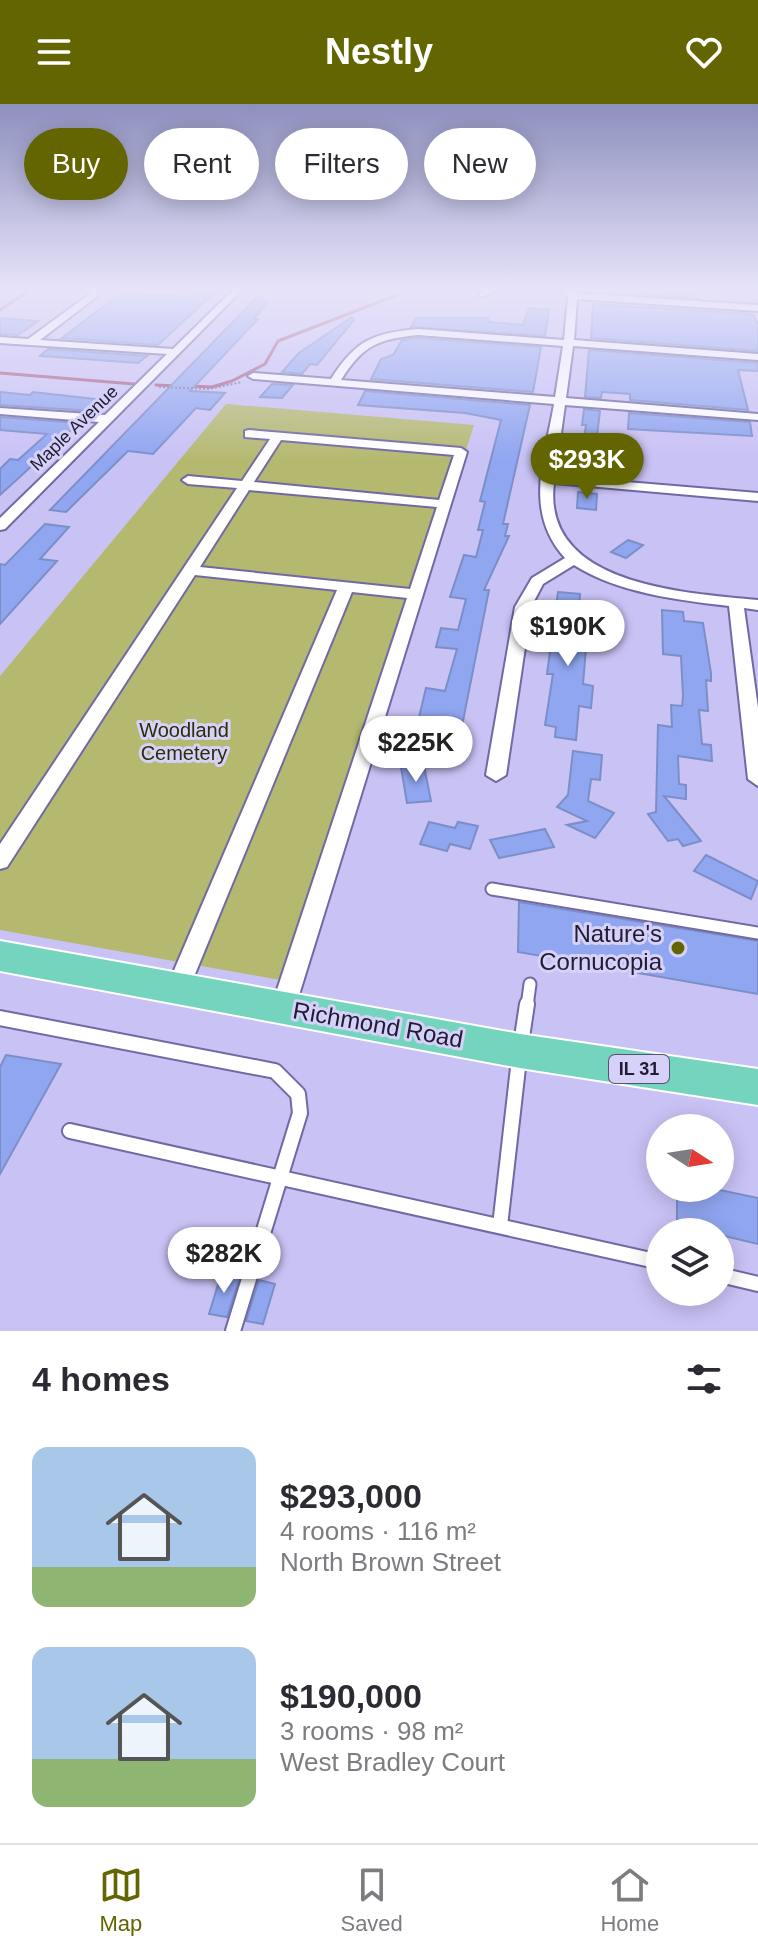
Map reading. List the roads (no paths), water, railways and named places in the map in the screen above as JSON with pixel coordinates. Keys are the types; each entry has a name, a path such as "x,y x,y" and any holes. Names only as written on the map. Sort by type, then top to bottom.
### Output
{"main road":[{"name":"Richmond Road","path":"0,956 520,1051 758,1087"}],"street":[{"path":"88,345 176,352"},
{"name":"Maple Avenue","path":"0,526 183,345"},
{"path":"334,383 361,345"},
{"path":"569,345 545,504 548,523 573,559 607,575 654,589 758,605"},
{"path":"600,345 758,357"},
{"path":"253,376 758,417"},
{"path":"0,411 110,419"},
{"path":"249,434 461,452 283,1008"},
{"path":"0,861 278,436"},
{"path":"550,479 758,497"},
{"path":"188,480 444,504"},
{"path":"496,775 523,607 537,581 573,559"},
{"path":"190,570 416,594"},
{"path":"178,989 346,587"},
{"path":"736,603 758,779"}],"lane":[{"path":"492,889 758,933"},
{"path":"500,1226 530,984"},
{"path":"0,1018 275,1071 298,1094 300,1113 233,1331"},
{"path":"70,1131 646,1259"},
{"path":"734,1278 758,1284"}],"waterway":[{"path":"188,386 212,387 232,381 265,364 276,345"},
{"path":"0,373 134,384"},
{"path":"156,385 178,386"}],"place":[{"name":"Nature's Cornucopia","path":"678,948"}],"park label":[{"name":"Woodland Cemetery","path":"184,742"}]}
